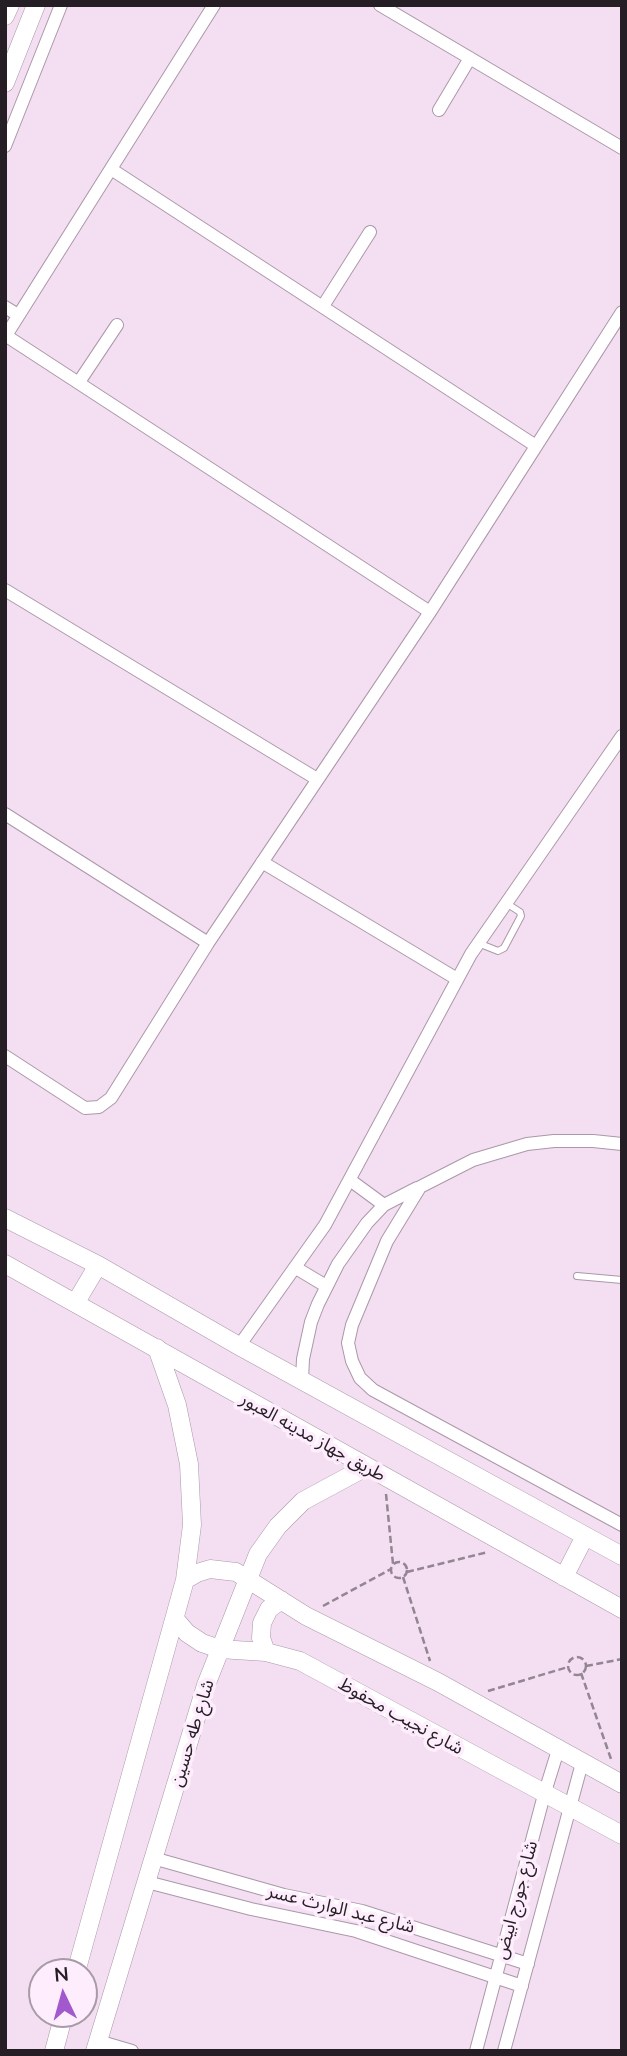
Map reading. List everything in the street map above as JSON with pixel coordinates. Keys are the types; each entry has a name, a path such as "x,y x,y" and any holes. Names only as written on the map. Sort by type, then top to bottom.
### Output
{"street":[{"path":"5,16 10,5"},
{"path":"5,83 36,5"},
{"path":"5,146 61,5"},
{"path":"214,5 5,336 430,612"},
{"path":"380,5 622,148"},
{"path":"439,110 470,58"},
{"path":"111,169 536,446"},
{"path":"323,306 370,232"},
{"path":"5,307 18,315"},
{"path":"5,1056 85,1108 99,1107 111,1098 208,943 430,612 621,313"},
{"path":"79,382 117,325"},
{"path":"5,590 317,779"},
{"path":"239,1346 325,1226 478,943 622,736"},
{"path":"5,814 208,943"},
{"path":"262,862 457,979"},
{"path":"302,1379 306,1340 326,1286 352,1243 384,1205 473,1160 527,1144 554,1140 622,1144"},
{"path":"350,1180 384,1205"},
{"path":"420,1187 387,1241 352,1325 348,1343 352,1362 360,1378 390,1400 622,1525"},
{"path":"5,1217 98,1265 239,1346 622,1556"},
{"name":"طريق جهاز مدينه العبور","path":"5,1264 622,1609"},
{"path":"76,1302 98,1265"},
{"path":"296,1268 326,1286"},
{"path":"80,1958 175,1619 185,1580 192,1525 189,1464 177,1405 157,1348"},
{"name":"شارع طه حسين","path":"96,2046 206,1685 258,1554 278,1525 303,1501 366,1467"},
{"path":"564,1577 585,1536"},
{"path":"185,1580 210,1569 236,1572 306,1616 438,1682 558,1751 622,1784"},
{"path":"266,1652 261,1638 261,1623 269,1609 281,1600"},
{"name":"شارع نجيب محفوظ","path":"175,1619 187,1633 202,1643 220,1649 266,1652 300,1661 622,1835"},
{"name":"شارع جورج ابيض","path":"476,2051 544,1794 558,1751"},
{"name":"شارع جورج ابيض","path":"508,2050 522,1986 582,1763"},
{"name":"شارع عبد الوارث عسر","path":"153,1858 284,1895 362,1911 528,1964"},
{"name":"شارع عبد الوارث عسر","path":"147,1882 251,1909 356,1931 522,1986"},
{"path":"54,2051 60,2028"},
{"path":"96,2046 132,2051"}],"lane":[{"path":"478,943 498,951 504,947 522,916 506,903"},
{"path":"577,1276 622,1280"}],"path":[{"path":"306,1616 391,1569 393,1564 384,1476"},
{"path":"403,1577 407,1572 508,1547"},
{"path":"393,1564 403,1563 407,1572"},
{"path":"391,1569 394,1577 403,1577"},
{"path":"403,1577 438,1682"},
{"path":"581,1673 572,1673 568,1667 570,1660 576,1657 583,1659 586,1666"},
{"path":"581,1673 586,1666 622,1659"},
{"path":"465,1698 568,1667"},
{"path":"581,1673 611,1759"}]}
